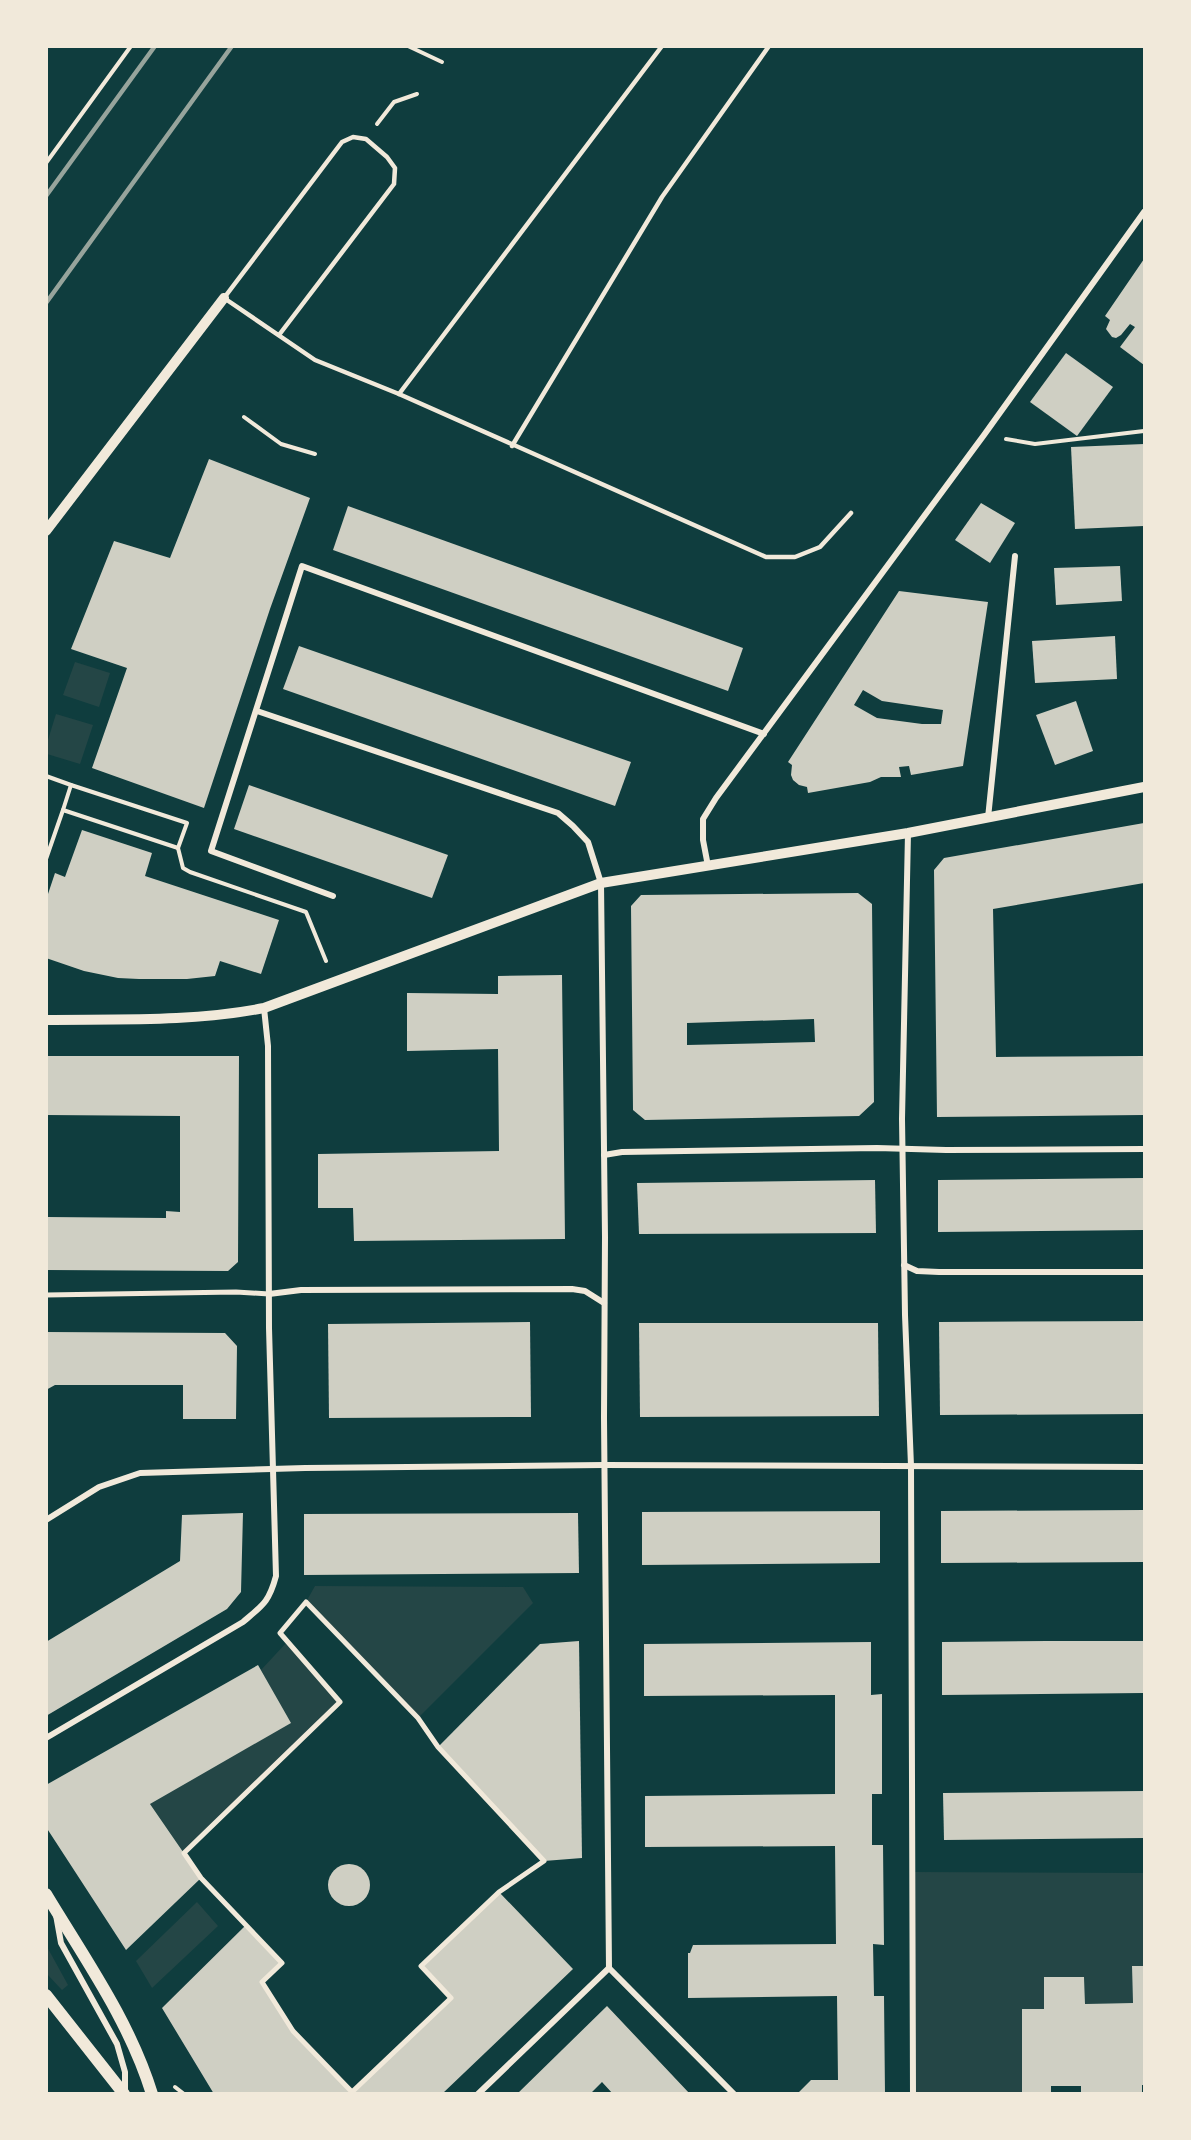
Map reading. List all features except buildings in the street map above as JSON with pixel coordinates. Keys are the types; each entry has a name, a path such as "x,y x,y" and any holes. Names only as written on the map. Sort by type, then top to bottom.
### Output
{"main road":[{"path":"46,1894 111,2000 131,2038 152,2094"},
{"path":"46,1995 125,2094"}],"street":[{"path":"708,866 703,840 703,819 1144,212"},
{"path":"46,531 224,298"},
{"path":"988,818 1015,556"},
{"path":"333,896 211,851 302,566 764,734"},
{"path":"257,711 558,813 588,842 601,883 609,1968 734,2094"},
{"path":"46,1020 208,1015 264,1008 601,883 988,818 1144,787"},
{"path":"908,832 902,1149 911,1466 914,2094"},
{"path":"46,1738 243,1622 271,1594 276,1576 269,1294 268,1046 264,1008"},
{"path":"604,1155 622,1152 1144,1149"},
{"path":"904,1265 917,1270 939,1272 1144,1272"},
{"path":"46,1295 236,1292 269,1294 301,1290 572,1289 585,1291 604,1303"},
{"path":"46,1520 99,1487 140,1473 272,1471 305,1468 604,1465 1144,1467"},
{"path":"306,1602 418,1718 438,1747 544,1861 499,1892 421,1966 451,1998 352,2092 293,2031 262,1982 282,1963 201,1878 184,1853 340,1702 280,1634 306,1602"},
{"path":"56,1909 61,1943 117,2044 125,2072 125,2094"},
{"path":"478,2094 609,1968"}],"lane":[{"path":"399,394 662,46"},
{"path":"512,446 662,197 770,46"},
{"path":"279,335 394,184 395,168 387,157 366,139 353,137 342,142 224,298 315,360 399,394 766,557 795,557 819,547 850,513"}],"path":[{"path":"46,162 131,46"},
{"path":"408,46 442,62"},
{"path":"366,139 394,102 417,94"},
{"path":"244,417 280,444 315,454"},
{"path":"984,435 1035,444 1144,431"},
{"path":"46,776 187,823 178,848 183,868 190,873 306,912 326,961"},
{"path":"46,858 71,785"},
{"path":"63,810 178,848"}],"shaded area":[{"path":"75,662 110,673 99,707 63,695"},
{"path":"56,714 93,725 80,764 47,754 47,743"},
{"path":"315,1586 523,1587 533,1603 418,1718 306,1602"},
{"path":"287,1642 340,1702 184,1853 150,1804 290,1723 261,1670"},
{"path":"912,1872 1144,1873 1144,1966 1132,1966 1133,2003 1085,2004 1084,1977 1044,1977 1044,2009 1022,2009 1022,2093 913,2093"},
{"path":"197,1902 218,1926 152,1988 136,1961"},
{"path":"46,1945 68,1985 62,1990 47,1974"}],"railway":[{"path":"46,196 155,46"},
{"path":"46,303 232,46"}]}
